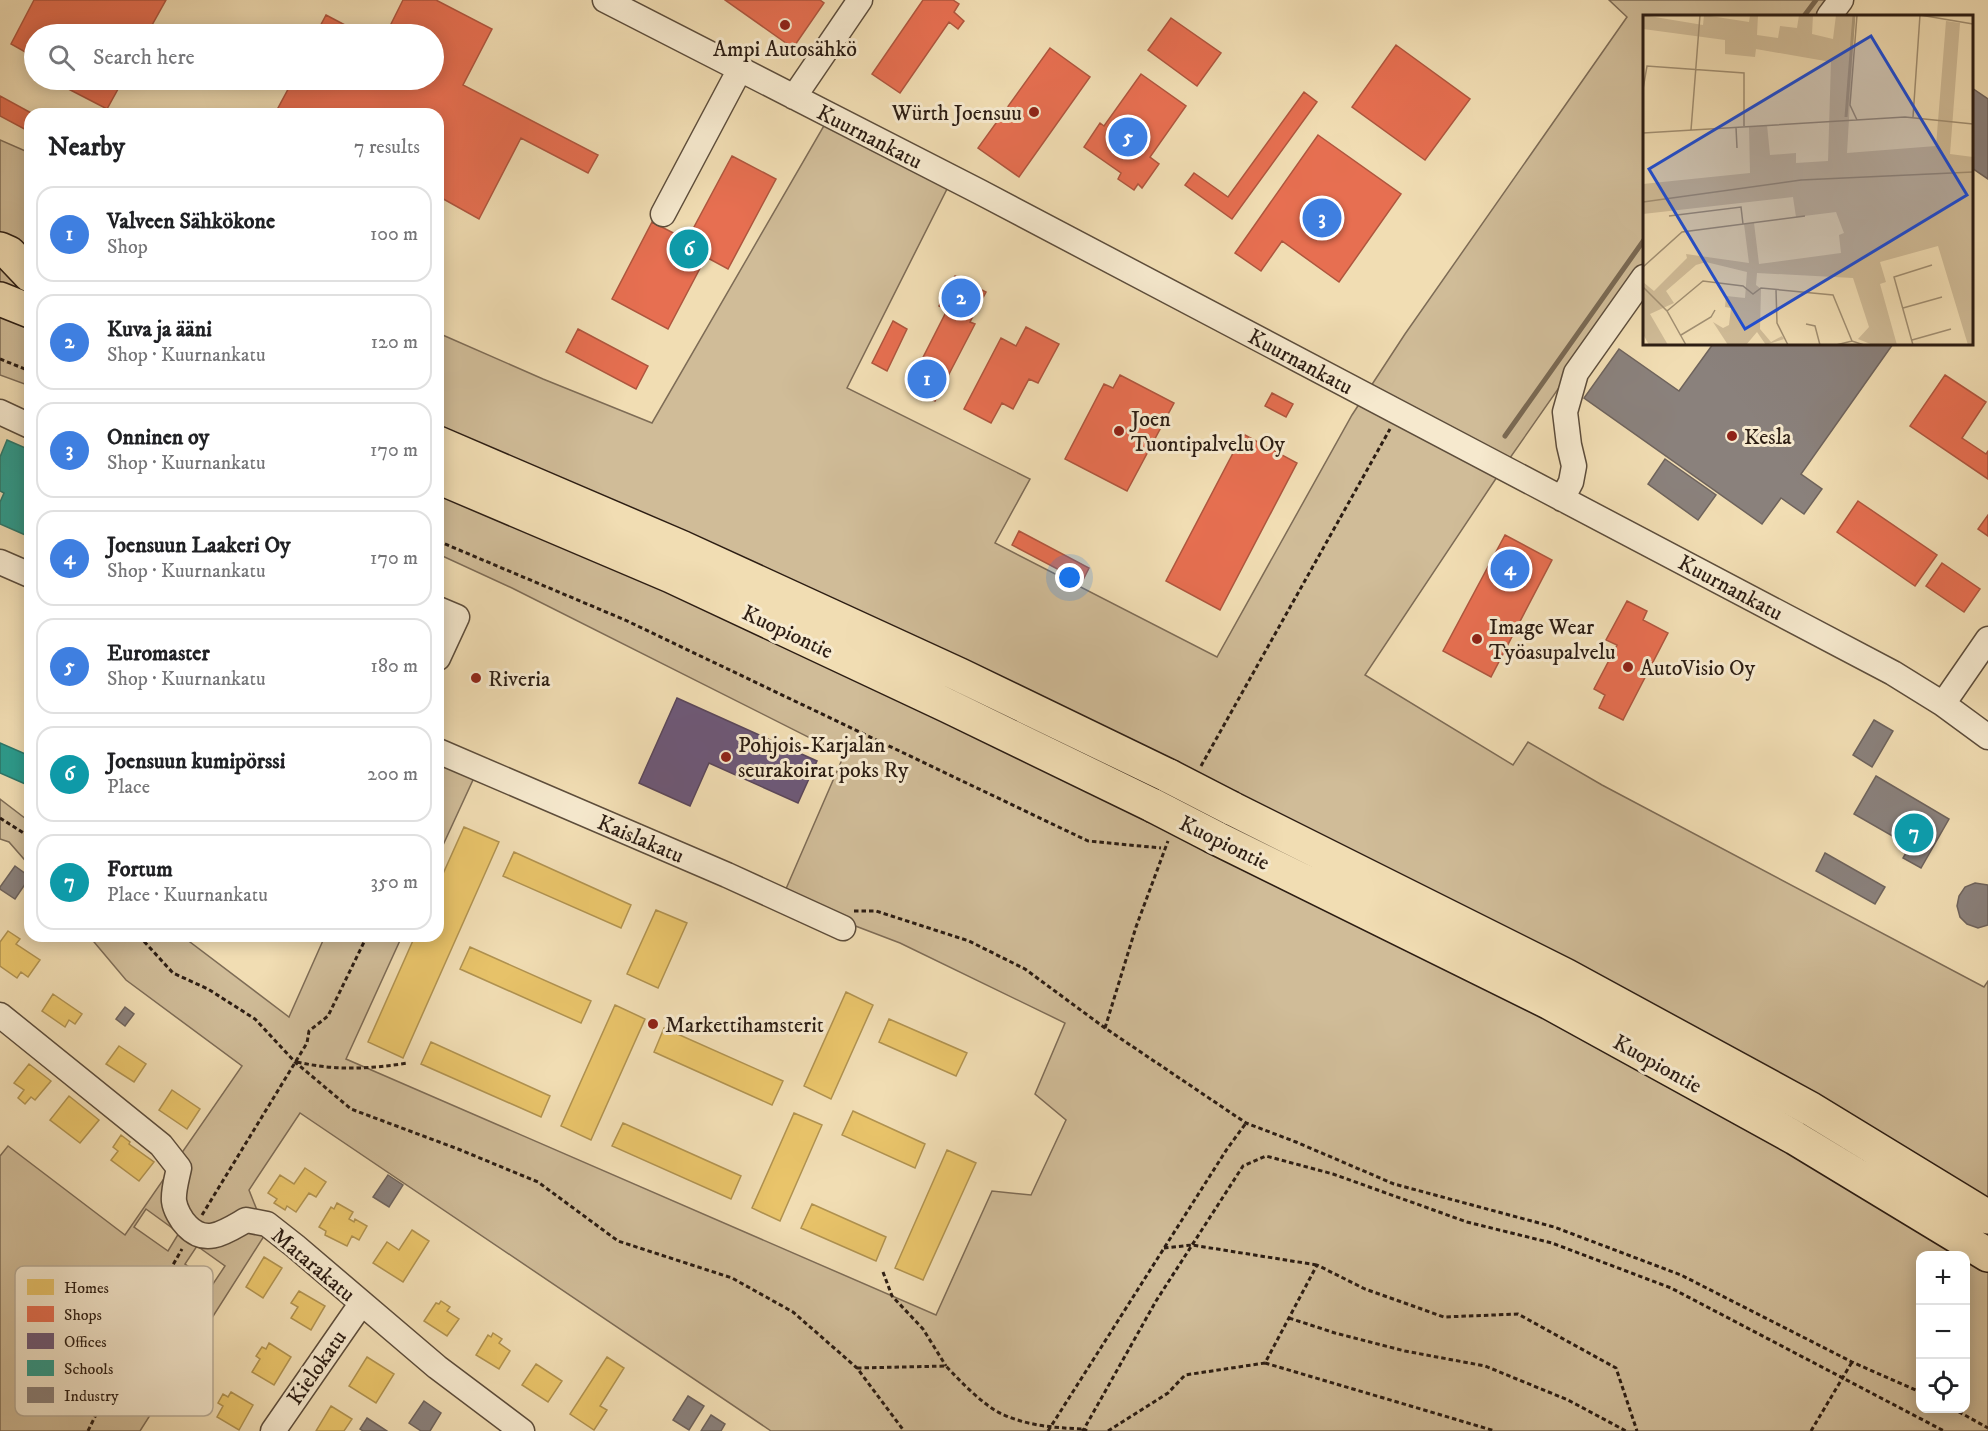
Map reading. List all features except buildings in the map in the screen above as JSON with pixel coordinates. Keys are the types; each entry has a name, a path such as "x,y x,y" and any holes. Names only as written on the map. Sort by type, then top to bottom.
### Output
{"highway":[{"path":"0,249 9,253 24,270"},
{"path":"0,266 24,275"},
{"path":"0,299 24,309"},
{"name":"Kuopiontie","path":"444,446 684,548 960,675 1169,776 1565,975 1811,1109 1988,1217"},
{"name":"Kuopiontie","path":"444,480 671,576 938,701 1550,1003 1795,1138 1988,1255"}],"street":[{"name":"Kuurnankatu","path":"605,0 1400,413 1893,673 1943,704 1988,737"},
{"path":"794,97 860,0"},
{"path":"1830,15 1841,0"},
{"path":"663,214 740,69"},
{"path":"1562,499 1571,482 1574,466 1565,412 1573,380 1643,278"},
{"path":"0,412 24,423"},
{"path":"0,562 24,572"},
{"path":"444,612 456,617 444,644"},
{"path":"1943,704 1988,639"},
{"name":"Kaislakatu","path":"444,754 727,875 843,928"},
{"name":"Matarakatu","path":"0,1015 161,1145 178,1168 174,1201 182,1221 195,1234 206,1237 222,1233 246,1220 267,1224 296,1246 437,1367 522,1431"},
{"name":"Kielokatu","path":"273,1431 361,1304"}],"path":[{"path":"0,359 24,369"},
{"path":"1201,767 1400,413"},
{"path":"444,544 625,620 1088,841 1161,848"},
{"path":"0,818 24,833"},
{"path":"1105,1028 1136,927 1169,838"},
{"path":"819,918 825,910 876,911 969,941 1025,969 1105,1028 1246,1124 1296,1142 1394,1184 1554,1227 1681,1275 1852,1362 1916,1390"},
{"path":"145,942 173,973 208,989 255,1019 295,1062 351,1109 538,1182 618,1241 732,1278 793,1312 857,1368 904,1431"},
{"path":"212,1199 307,1043 309,1031 328,1016 364,942"},
{"path":"295,1062 349,1070 408,1063"},
{"path":"1048,1429 1227,1149 1246,1124"},
{"path":"883,1272 892,1296 923,1329 946,1366 968,1389 1001,1414 1048,1429 1084,1430 1156,1301 1243,1166 1266,1156 1332,1174 1467,1222 1552,1243 1671,1288 1944,1431"},
{"path":"1164,1249 1192,1245 1317,1265 1365,1289 1444,1317 1518,1314 1616,1368 1637,1431"},
{"path":"172,1266 177,1257"},
{"path":"1265,1363 1317,1265"},
{"path":"1289,1318 1335,1333 1405,1351 1485,1366 1568,1400 1626,1431"},
{"path":"1811,1431 1852,1362"},
{"path":"1108,1431 1168,1393 1185,1375 1265,1363 1496,1431"},
{"path":"857,1368 946,1366"},
{"path":"1961,1413 1988,1428"},
{"path":"88,1431 95,1416"}],"shaded area":[{"path":"1609,0 1832,0 1821,15 1643,15 1643,267 1505,465 1365,675 1513,765 1528,742 1602,785 1984,987 1988,981 1988,1431 771,1431 300,1113 249,1190 266,1233 213,1316 213,1284 225,1266 197,1246 185,1264 188,1266 15,1266 15,1416 150,1416 140,1431 0,1431 0,1156 8,1146 125,1235 242,1066 126,980 94,942 190,942 289,1017 322,942 399,942 346,1059 936,1315 992,1191 1031,1195 1066,1120 1035,1094 1065,1023 900,943 782,898 844,755 512,588 444,557 444,336 652,423 829,117 951,181 847,388 1030,479 995,543 1217,657 1352,415 1405,334 1627,17","holes":["146,1209 179,1233 168,1251 134,1227"]},
{"path":"0,140 24,150 24,384 0,375"},
{"path":"444,754 478,769 444,843"},
{"path":"0,799 24,817 24,859 9,842 0,839"}],"waterway":[{"path":"1805,15 1816,0"},
{"path":"1505,436 1643,241"}],"place":[{"name":"Ampi Autosähkö","path":"785,25"},
{"name":"Würth Joensuu","path":"1034,112"},
{"name":"Euromaster","path":"1128,137"},
{"name":"Onninen oy","path":"1322,218"},
{"name":"Joensuun kumipörssi","path":"689,249"},
{"name":"Kuva ja ääni","path":"961,298"},
{"name":"Valveen Sähkökone","path":"927,379"},
{"name":"Joen Tuontipalvelu Oy","path":"1119,431"},
{"name":"Kesla","path":"1732,436"},
{"name":"Joensuun Laakeri Oy","path":"1510,569"},
{"name":"Image Wear Työasupalvelu","path":"1477,639"},
{"name":"AutoVisio Oy","path":"1628,667"},
{"name":"Riveria","path":"476,678"},
{"name":"Pohjois-Karjalan seurakoirat poks Ry","path":"726,757"},
{"name":"Fortum","path":"1914,833"},
{"name":"Markettihamsterit","path":"653,1024"}]}
